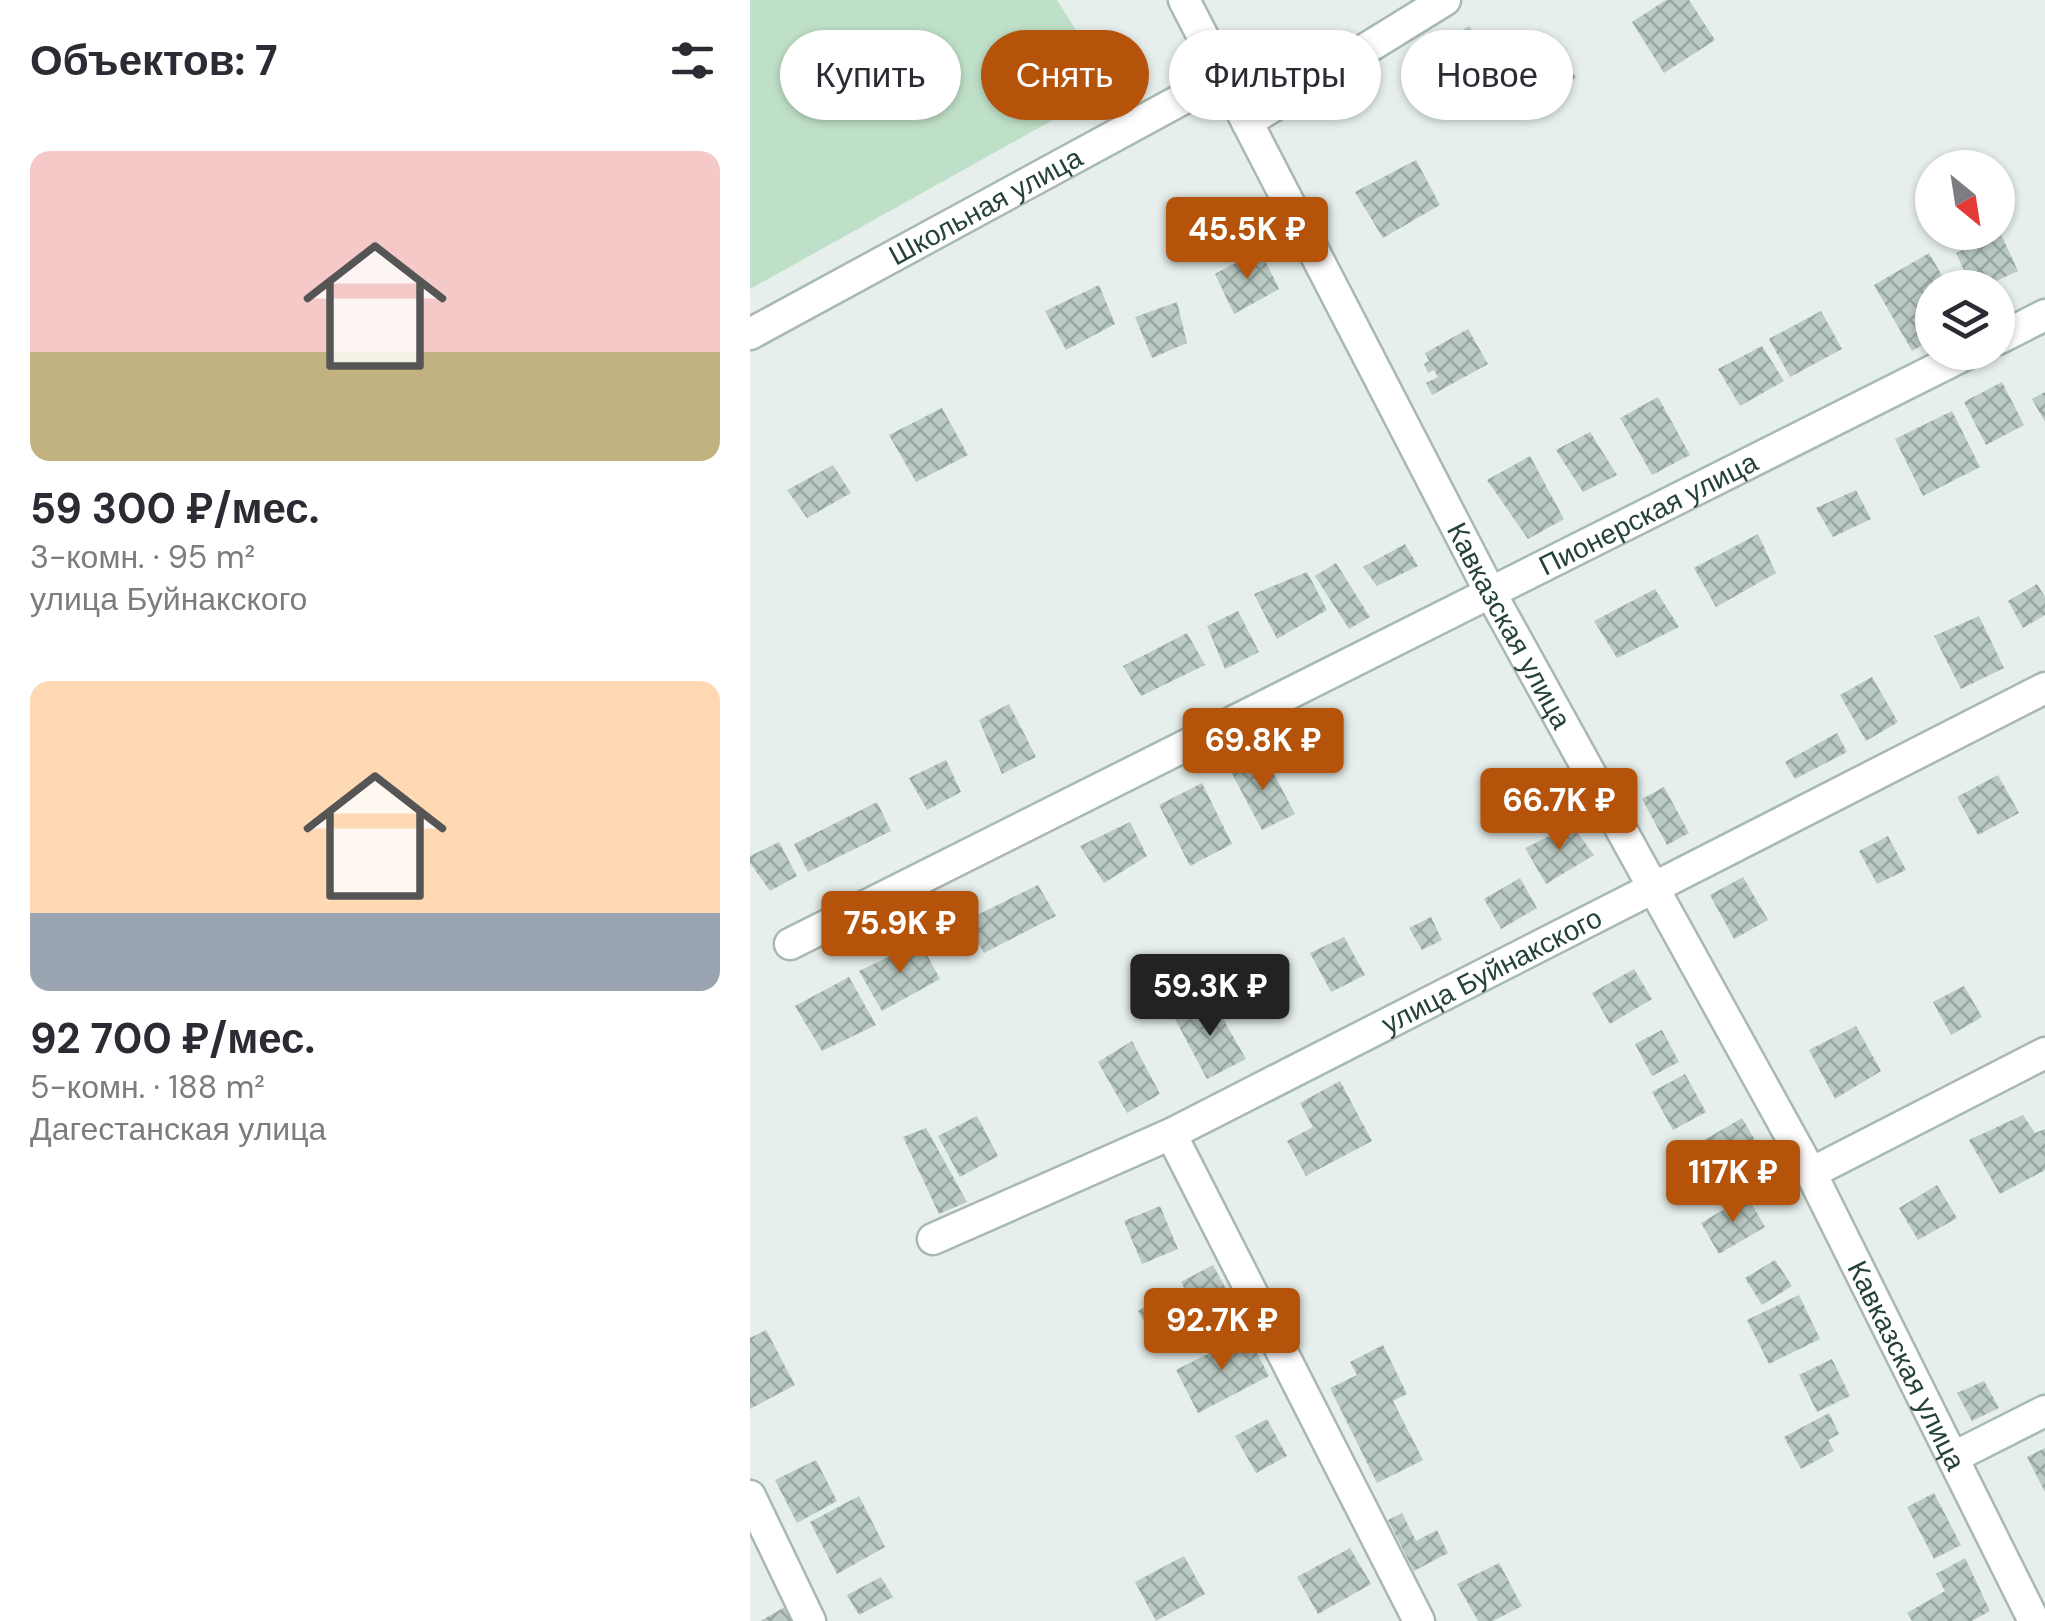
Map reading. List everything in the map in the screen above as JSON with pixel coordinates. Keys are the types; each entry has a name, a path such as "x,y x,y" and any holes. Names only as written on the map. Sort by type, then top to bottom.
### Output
{"street":[{"name":"Кавказская улица","path":"1184,0 1198,30"},
{"path":"1248,122 1445,0"},
{"name":"Школьная улица","path":"750,334 1169,106"},
{"name":"Кавказская улица","path":"1248,122 1490,592 1810,1173 2034,1621"},
{"path":"2015,330 2045,315"},
{"name":"Пионерская улица","path":"790,944 1934,370"},
{"name":"улица Буйнакского","path":"934,1239 1171,1134 2045,688"},
{"path":"1810,1173 2045,1053"},
{"path":"1171,1134 1419,1621"},
{"path":"1954,1457 2045,1411"},
{"path":"750,1496 810,1621"}],"green space":[{"path":"750,0 1057,0 1076,30 981,30 981,120 1053,120 750,289"}],"building":[{"path":"1666,0 1689,0 1715,40 1664,73 1632,22"},
{"path":"1416,160 1440,205 1383,238 1355,192"},
{"path":"1260,250 1279,289 1234,314 1215,274"},
{"path":"2008,250 2018,271 1964,270 1956,253"},
{"path":"1929,253 1939,270 1915,270 1915,349 1912,351 1874,285"},
{"path":"1099,285 1115,324 1066,350 1045,311"},
{"path":"1177,302 1187,343 1152,358 1135,317"},
{"path":"1821,311 1842,349 1790,377 1769,339"},
{"path":"1468,329 1488,364 1432,395 1426,383 1438,377 1434,370 1428,373 1425,353"},
{"path":"1762,346 1784,381 1740,406 1718,369"},
{"path":"2002,382 2024,425 1986,445 1964,402"},
{"path":"2045,392 2045,422 2032,399"},
{"path":"1658,397 1690,455 1652,475 1620,418"},
{"path":"942,408 968,455 916,482 889,435"},
{"path":"1952,411 1980,467 1923,496 1895,439"},
{"path":"1590,432 1617,475 1583,492 1556,450"},
{"path":"1530,456 1564,519 1528,539 1487,480"},
{"path":"833,465 851,493 807,518 787,490"},
{"path":"1856,490 1871,519 1833,537 1816,508"},
{"path":"1758,534 1776,573 1716,607 1694,568"},
{"path":"1405,544 1418,566 1377,586 1363,567"},
{"path":"1336,563 1370,617 1349,629 1315,576"},
{"path":"1307,572 1327,610 1277,639 1254,594"},
{"path":"2037,584 2045,597 2045,615 2023,628 2008,601"},
{"path":"1655,589 1679,627 1617,658 1594,621"},
{"path":"1238,611 1259,652 1225,669 1207,626"},
{"path":"1979,616 2004,668 1961,689 1934,636"},
{"path":"1187,633 1205,665 1141,696 1123,666"},
{"path":"1872,677 1898,722 1866,741 1840,695"},
{"path":"1009,704 1036,757 1002,774 979,720"},
{"path":"1837,733 1847,752 1795,779 1785,762"},
{"path":"1264,755 1295,814 1262,830 1231,772"},
{"path":"946,760 961,792 927,810 909,778"},
{"path":"1998,775 2019,813 1978,835 1957,797"},
{"path":"1202,783 1232,844 1190,866 1159,805"},
{"path":"1664,787 1689,833 1667,845 1642,799"},
{"path":"877,802 891,831 808,872 794,844"},
{"path":"1130,822 1147,856 1104,883 1080,846"},
{"path":"1572,825 1594,855 1546,884 1525,848"},
{"path":"1888,836 1906,870 1877,884 1859,851"},
{"path":"779,842 797,876 770,891 750,863 750,856"},
{"path":"1743,877 1768,920 1734,939 1710,895"},
{"path":"1520,878 1537,908 1501,929 1484,899"},
{"path":"1038,885 1056,916 984,953 965,921"},
{"path":"1431,917 1442,940 1422,950 1409,928"},
{"path":"1344,937 1365,975 1331,992 1310,953"},
{"path":"920,942 940,979 882,1011 859,971"},
{"path":"1634,969 1652,999 1610,1024 1592,993"},
{"path":"849,977 876,1025 822,1051 795,1006"},
{"path":"1964,986 1982,1017 1951,1035 1933,1002"},
{"path":"1211,998 1246,1059 1207,1079 1174,1017"},
{"path":"1856,1026 1881,1071 1835,1099 1809,1050"},
{"path":"1662,1030 1679,1062 1652,1076 1635,1044"},
{"path":"1132,1041 1160,1094 1127,1113 1098,1062"},
{"path":"1685,1074 1706,1112 1673,1130 1652,1092"},
{"path":"1340,1081 1372,1141 1306,1176 1287,1141 1313,1127 1300,1103"},
{"path":"2023,1115 2035,1133 2045,1129 2045,1170 2000,1194 1969,1140"},
{"path":"977,1116 998,1156 960,1177 938,1136"},
{"path":"1742,1118 1766,1159 1711,1191 1687,1150"},
{"path":"926,1128 967,1202 939,1214 903,1137"},
{"path":"1937,1185 1957,1218 1918,1240 1899,1208"},
{"path":"1747,1196 1765,1227 1719,1254 1701,1223"},
{"path":"1160,1206 1178,1249 1142,1264 1124,1221"},
{"path":"1775,1260 1792,1286 1762,1305 1745,1278"},
{"path":"1213,1265 1232,1300 1200,1317 1181,1282"},
{"path":"1168,1293 1186,1325 1156,1342 1138,1311"},
{"path":"1799,1295 1820,1339 1769,1364 1747,1320"},
{"path":"766,1330 795,1385 750,1409 750,1338"},
{"path":"1247,1334 1269,1376 1198,1413 1176,1370"},
{"path":"1383,1345 1407,1394 1393,1401 1423,1460 1377,1483 1330,1388 1357,1375 1350,1362"},
{"path":"1832,1359 1850,1396 1817,1412 1799,1375"},
{"path":"1984,1381 1999,1408 1972,1421 1957,1393"},
{"path":"1829,1413 1839,1434 1828,1440 1834,1451 1801,1469 1784,1437"},
{"path":"1267,1419 1287,1456 1256,1473 1235,1436"},
{"path":"2045,1448 2045,1492 2027,1457"},
{"path":"816,1460 837,1501 797,1523 775,1480"},
{"path":"1934,1493 1961,1545 1934,1559 1907,1507"},
{"path":"859,1496 885,1547 837,1574 810,1522"},
{"path":"1402,1513 1416,1541 1437,1530 1448,1553 1414,1571 1388,1520"},
{"path":"1350,1548 1371,1584 1318,1614 1297,1577"},
{"path":"1184,1556 1205,1594 1156,1621 1135,1582"},
{"path":"1965,1558 1990,1611 1972,1621 1912,1621 1907,1613 1945,1591 1936,1574"},
{"path":"1499,1563 1522,1606 1493,1621 1478,1621 1457,1584"},
{"path":"881,1577 893,1597 859,1615 847,1595"},
{"path":"787,1606 796,1621 760,1621"}]}
